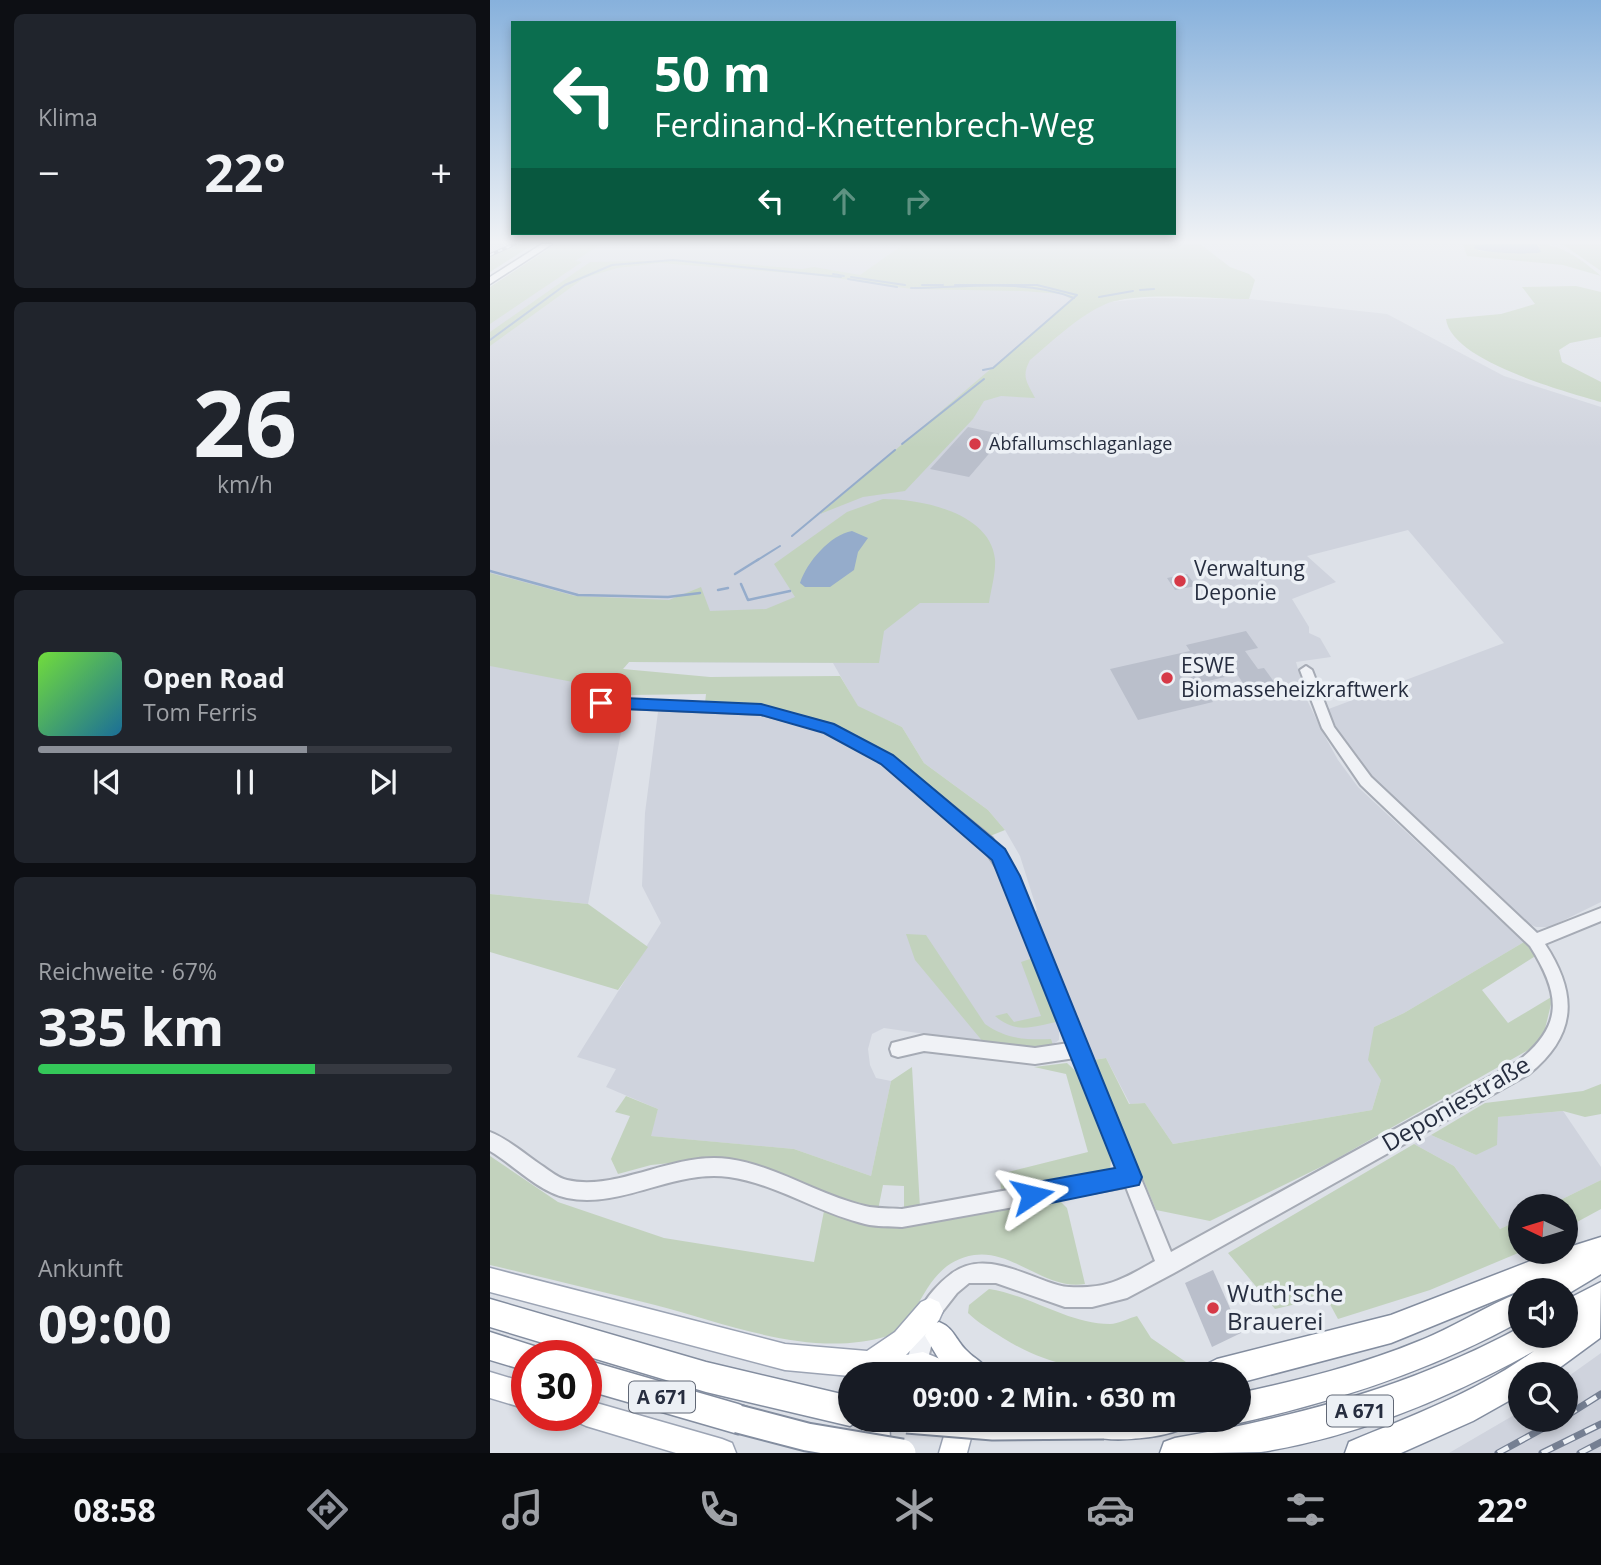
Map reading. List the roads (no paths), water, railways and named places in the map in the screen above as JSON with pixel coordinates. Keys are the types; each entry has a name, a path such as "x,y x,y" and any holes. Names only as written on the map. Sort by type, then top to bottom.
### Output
{"highway":[{"path":"1251,1366 1359,1339 1424,1317 1569,1259 1601,1250"},
{"path":"1569,1278 1601,1259"},
{"path":"1578,1309 1601,1296"},
{"name":"A 671","path":"490,1313 748,1387 838,1408"},
{"path":"937,1313 957,1362"},
{"name":"A 671","path":"1251,1405 1338,1384 1392,1366 1444,1346 1508,1313"},
{"path":"1543,1362 1601,1317"},
{"path":"490,1346 511,1352"},
{"name":"A 671","path":"1175,1453 1293,1431 1351,1415 1460,1373 1509,1348"},
{"name":"A 671","path":"602,1380 807,1437 902,1453"},
{"path":"1360,1453 1418,1433 1466,1410 1508,1385"}],"main road":[{"path":"490,1280 753,1350 821,1361 846,1362"},
{"path":"873,1362 937,1313"},
{"path":"490,1385 511,1391"},
{"path":"602,1418 722,1453"},
{"path":"876,1432 881,1453"},
{"path":"953,1453 960,1432"}],"street":[{"name":"Deponiestraße","path":"1167,1266 1537,1058 1555,1035 1560,1000 1555,976 1535,941 1416,832 1366,781 1325,723 1306,670"},
{"path":"601,703 761,710 829,728 887,759 999,854 1010,876 1167,1266 1120,1291 1093,1297 1053,1294 1008,1275 986,1272 966,1274 937,1313 912,1362"},
{"path":"1535,941 1601,914"},
{"path":"898,1049 924,1043 1035,1056 1080,1049"},
{"path":"490,1141 511,1151 563,1189 587,1191 671,1170 708,1166 747,1172 866,1215 902,1218 1130,1177"},
{"path":"937,1313 945,1362"}],"water":[{"path":"852,531 868,538 858,552 854,570 830,587 805,587 800,583 820,551 836,538"}],"waterway":[{"path":"490,340 528,312"},
{"path":"983,370 993,368 1058,312"},
{"path":"902,444 984,379"},
{"path":"792,536 895,450"},
{"path":"756,561 780,546"},
{"path":"735,574 759,559"},
{"path":"490,571 578,595 668,597 700,593"},
{"path":"741,584 748,600 790,591"},
{"path":"718,590 728,588"}],"railway":[{"path":"1578,1408 1601,1394"},
{"path":"1542,1453 1601,1424"},
{"path":"1498,1453 1536,1432"},
{"path":"1580,1453 1601,1442"}],"place":[{"name":"Abfallumschlaganlage","path":"975,444"},
{"name":"Verwaltung Deponie","path":"1180,581"},
{"name":"ESWE Biomasseheizkraftwerk","path":"1167,678"},
{"name":"Wuth'sche Brauerei","path":"1213,1308"}]}
